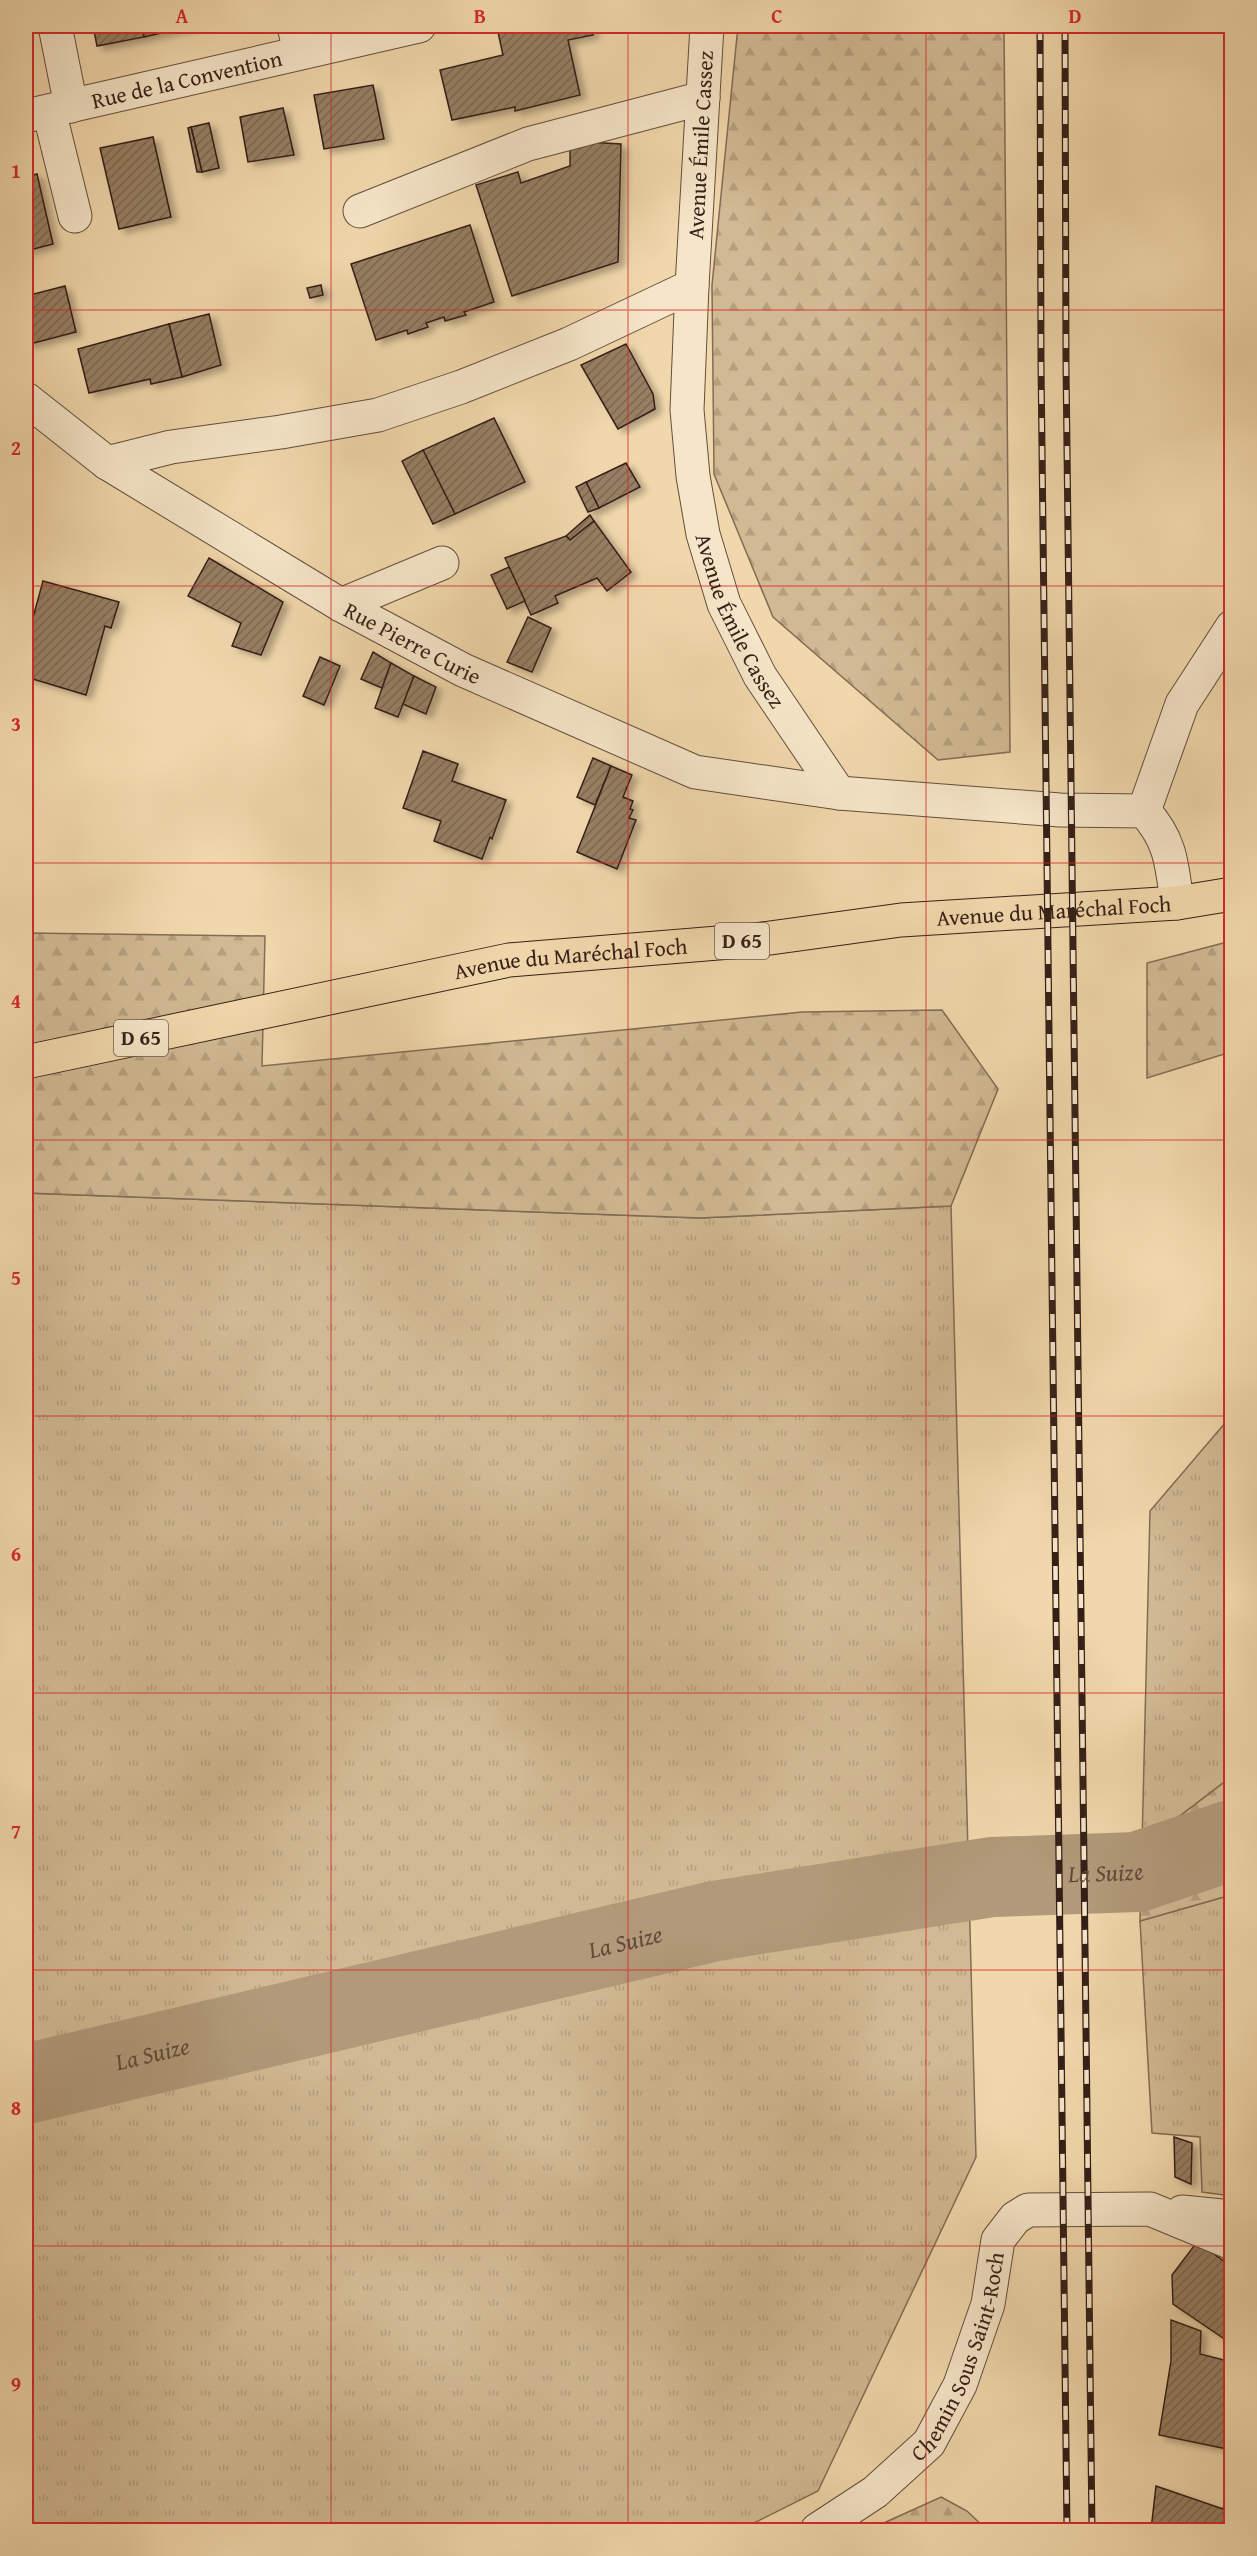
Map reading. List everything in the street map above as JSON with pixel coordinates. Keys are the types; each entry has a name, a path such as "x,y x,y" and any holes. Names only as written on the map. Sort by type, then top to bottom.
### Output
{"main road":[{"name":"Avenue du Maréchal Foch","path":"26,1062 509,960 755,940 901,921 1177,903 1232,894"}],"street":[{"path":"55,26 40,111 75,216"},
{"name":"Rue de la Convention","path":"40,111 297,39 419,26"},
{"name":"Avenue Émile Cassez","path":"707,26 687,410 693,476 703,534 724,604 760,676 839,793"},
{"path":"360,211 528,144 703,98"},
{"path":"107,463 171,447 281,432 378,415 461,387 568,344 692,286"},
{"name":"Rue Pierre Curie","path":"26,399 107,463 340,604 463,670 695,772 839,793"},
{"path":"340,604 442,563"},
{"path":"1144,811 1182,704 1232,627"},
{"path":"839,793 1059,810 1144,811 1159,827 1170,856 1177,903"},
{"path":"1150,2209 1232,2217"},
{"name":"Chemin Sous Saint-Roch","path":"817,2530 875,2492 929,2443 960,2385 988,2304 998,2240 1015,2218 1028,2210 1150,2209 1232,2243"}],"green space":[{"path":"738,26 1004,26 1010,752 938,760 773,617 714,474 712,285"},
{"path":"26,933 265,936 262,1066 802,1012 942,1010 998,1089 951,1206 700,1218 26,1193"},
{"path":"1231,941 1231,1052 1147,1078 1147,963"},
{"path":"26,1193 700,1218 951,1206 976,2157 818,2491 740,2530 26,2530"},
{"path":"1231,1416 1231,1777 1142,1845 1150,1511"},
{"path":"1231,1777 1231,1895 1140,1921 1142,1845"},
{"path":"1231,1895 1231,2196 1202,2192 1200,2137 1152,2133 1140,1921"},
{"path":"941,2497 967,2511 987,2530 876,2530 886,2522"}],"building":[{"path":"93,26 142,26 144,37 97,46"},
{"path":"142,26 191,26 144,37"},
{"path":"529,26 592,26 593,35 568,40 580,95 515,111 515,107 452,120 440,70 503,55 498,32"},
{"path":"373,85 384,139 324,149 314,95"},
{"path":"283,108 294,155 248,162 240,117"},
{"path":"209,123 219,168 202,172 191,127"},
{"path":"191,127 202,172 197,172 188,128"},
{"path":"153,137 171,217 119,229 100,148"},
{"path":"570,141 621,144 618,262 512,296 476,185 518,172 521,183 570,166"},
{"path":"37,174 53,244 26,251 26,177"},
{"path":"470,225 494,302 464,312 466,315 445,321 444,317 426,323 428,327 408,334 407,330 376,340 351,264"},
{"path":"321,285 323,295 310,298 307,288"},
{"path":"65,286 76,332 26,345 26,296"},
{"path":"209,314 221,365 182,377 169,324"},
{"path":"169,324 182,377 151,384 150,379 89,393 78,349"},
{"path":"626,344 653,394 655,409 618,429 581,365"},
{"path":"494,418 525,482 455,514 423,450"},
{"path":"423,450 455,514 433,524 402,461"},
{"path":"626,463 640,487 599,508 586,482"},
{"path":"586,482 599,508 588,512 576,487"},
{"path":"590,515 594,521 570,540 566,536"},
{"path":"594,521 631,572 607,591 597,578 555,596 558,603 531,615 505,558 566,536 570,540"},
{"path":"209,558 283,602 261,655 232,646 241,623 188,596"},
{"path":"509,567 525,601 507,609 491,575"},
{"path":"43,581 119,602 111,628 105,626 86,695 26,677 26,643"},
{"path":"528,617 551,628 532,672 507,662"},
{"path":"373,652 391,663 382,688 361,679"},
{"path":"320,657 340,666 324,705 303,696"},
{"path":"391,663 414,676 398,717 375,708"},
{"path":"414,676 436,687 426,714 403,704"},
{"path":"423,751 458,764 452,781 506,800 482,859 434,841 441,821 403,808"},
{"path":"593,758 611,766 595,805 577,797"},
{"path":"611,766 632,775 623,797 633,801 630,809 633,810 629,818 636,820 617,869 577,852"},
{"path":"1174,2137 1192,2143 1191,2184 1175,2177"},
{"path":"1197,2242 1232,2267 1232,2324 1223,2338 1173,2304 1172,2275"},
{"path":"1171,2320 1201,2331 1200,2354 1232,2362 1232,2450 1159,2435 1171,2361"},
{"path":"1232,2479 1232,2530 1151,2530 1156,2486 1223,2509"}],"waterway":[{"name":"La Suize","path":"26,2084 715,1921 992,1877 1137,1872 1232,1840"}],"railway":[{"path":"1040,26 1041,365 1067,2530"},
{"path":"1065,26 1066,365 1092,2530"}]}
